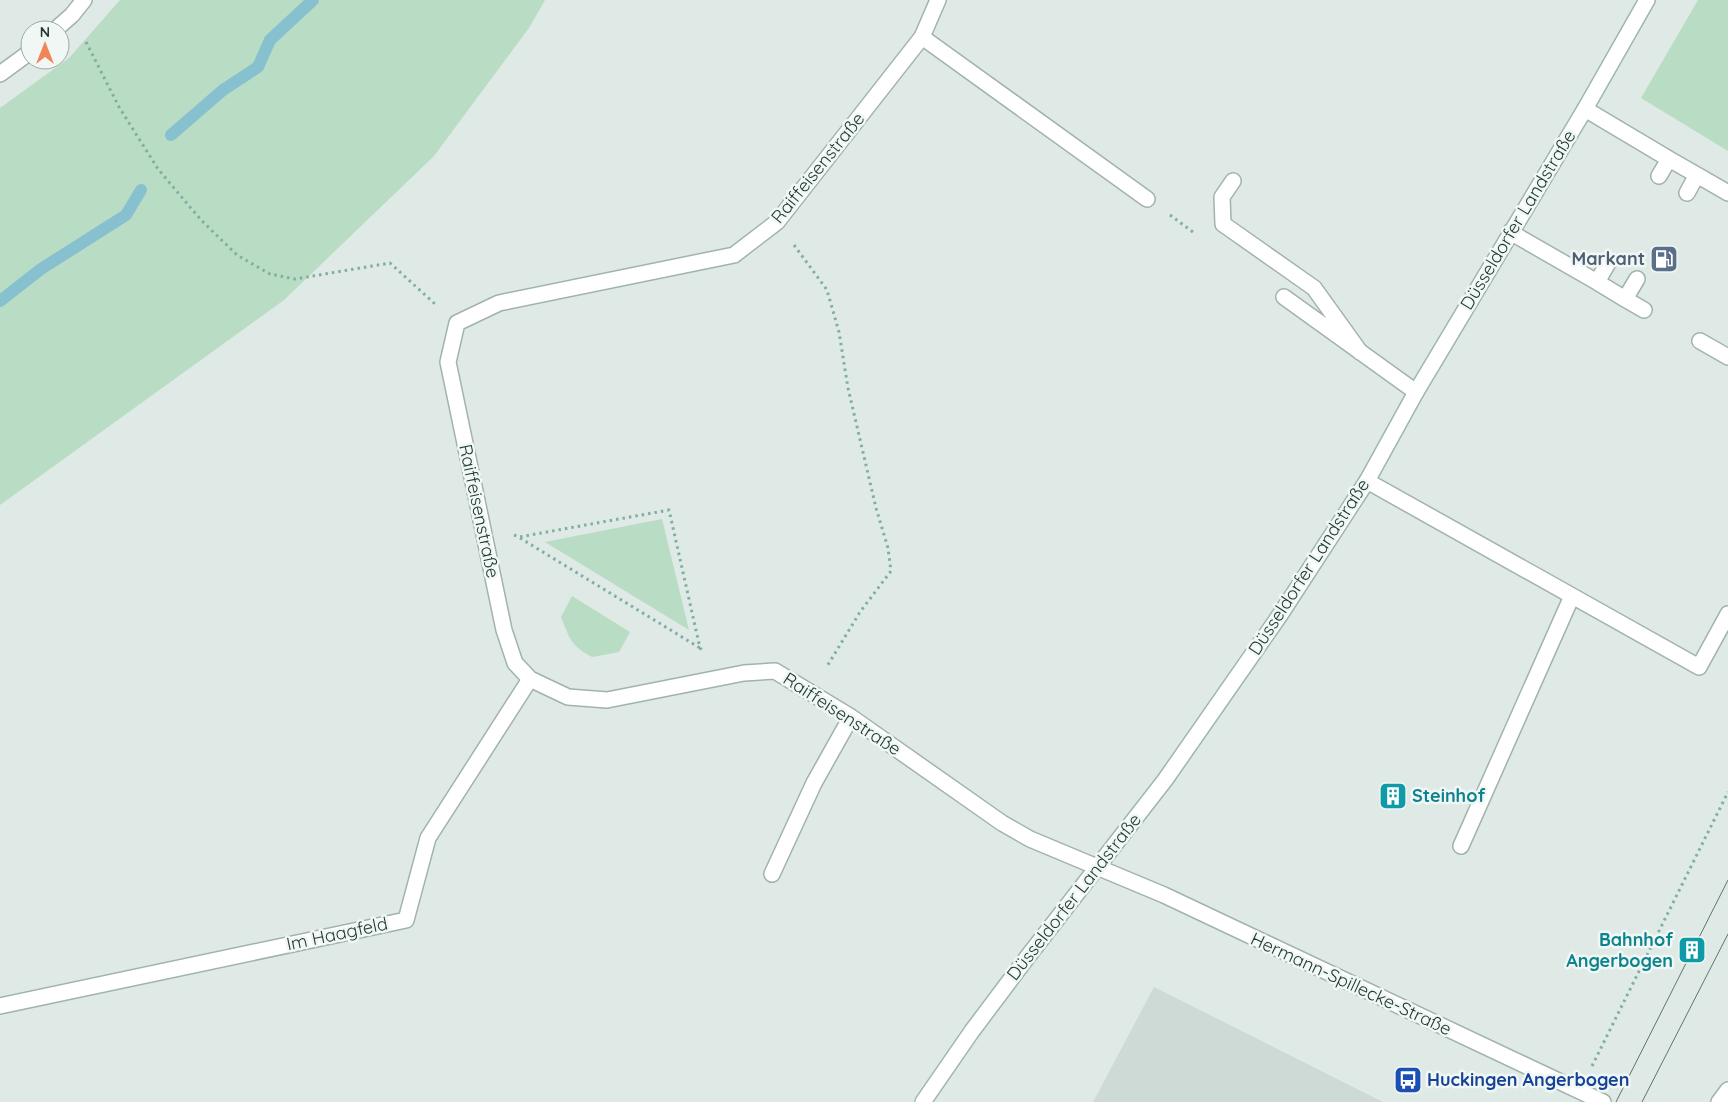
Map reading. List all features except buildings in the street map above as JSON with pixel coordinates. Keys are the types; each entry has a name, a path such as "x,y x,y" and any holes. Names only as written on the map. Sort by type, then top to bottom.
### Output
{"street":[{"path":"66,20 84,0"},
{"name":"Raiffeisenstraße","path":"938,0 922,37 777,222 734,255 499,303 457,324 448,362 504,630 515,664 530,679 568,697 607,700 729,676 775,671 852,717 1002,823 1030,839 1097,867"},
{"name":"Düsseldorfer Landstraße","path":"923,1102 972,1031 1164,780 1280,615 1366,481 1416,392 1585,109 1647,0"},
{"path":"922,37 1147,199"},
{"path":"0,74 20,59"},
{"path":"1585,109 1728,193"},
{"path":"1659,176 1669,159"},
{"path":"1687,193 1697,175"},
{"path":"1233,181 1222,197 1223,224 1314,288 1360,352"},
{"path":"1510,232 1644,310"},
{"path":"1597,282 1608,263"},
{"path":"1625,298 1637,279"},
{"path":"1284,297 1416,392"},
{"path":"1700,342 1728,357"},
{"path":"1366,481 1699,667 1728,614"},
{"path":"1462,846 1572,596"},
{"name":"Im Haagfeld","path":"0,1006 406,920 428,838 530,679"},
{"path":"772,874 814,783 852,717"},
{"name":"Hermann-Spillecke-Straße","path":"1097,867 1164,896 1603,1102"},
{"path":"1719,1102 1728,1090"}],"path":[{"path":"72,15 119,107 158,169 201,220 237,255 270,274 295,279 390,263 457,324"},
{"path":"777,222 827,290 839,332 848,388 876,508 888,548 890,571 860,612 832,662 808,690"},
{"path":"519,538 668,510 700,648"},
{"path":"481,522 519,538 700,648 729,676"},
{"path":"1579,1091 1728,792"}],"shaded area":[{"path":"1154,987 1383,1102 1093,1102"}],"green space":[{"path":"120,0 545,0 529,28 434,156 284,300 0,505 0,108 52,70 70,70 70,57"},
{"path":"1698,0 1728,0 1728,151 1641,98"},
{"path":"662,519 689,630 545,542"},
{"path":"572,596 630,632 619,652 592,657 575,645 561,617"}],"waterway":[{"path":"171,135 223,90 258,67 270,40 313,0"},
{"path":"0,301 41,269 126,215 141,190"}],"tram line":[{"path":"1616,1102 1728,880"},
{"path":"1642,1102 1728,934"}],"place":[{"name":"Markant","path":"1664,259"},
{"name":"Steinhof","path":"1393,796"},
{"name":"Bahnhof Angerbogen","path":"1692,950"},
{"name":"Huckingen Angerbogen","path":"1408,1080"}]}
